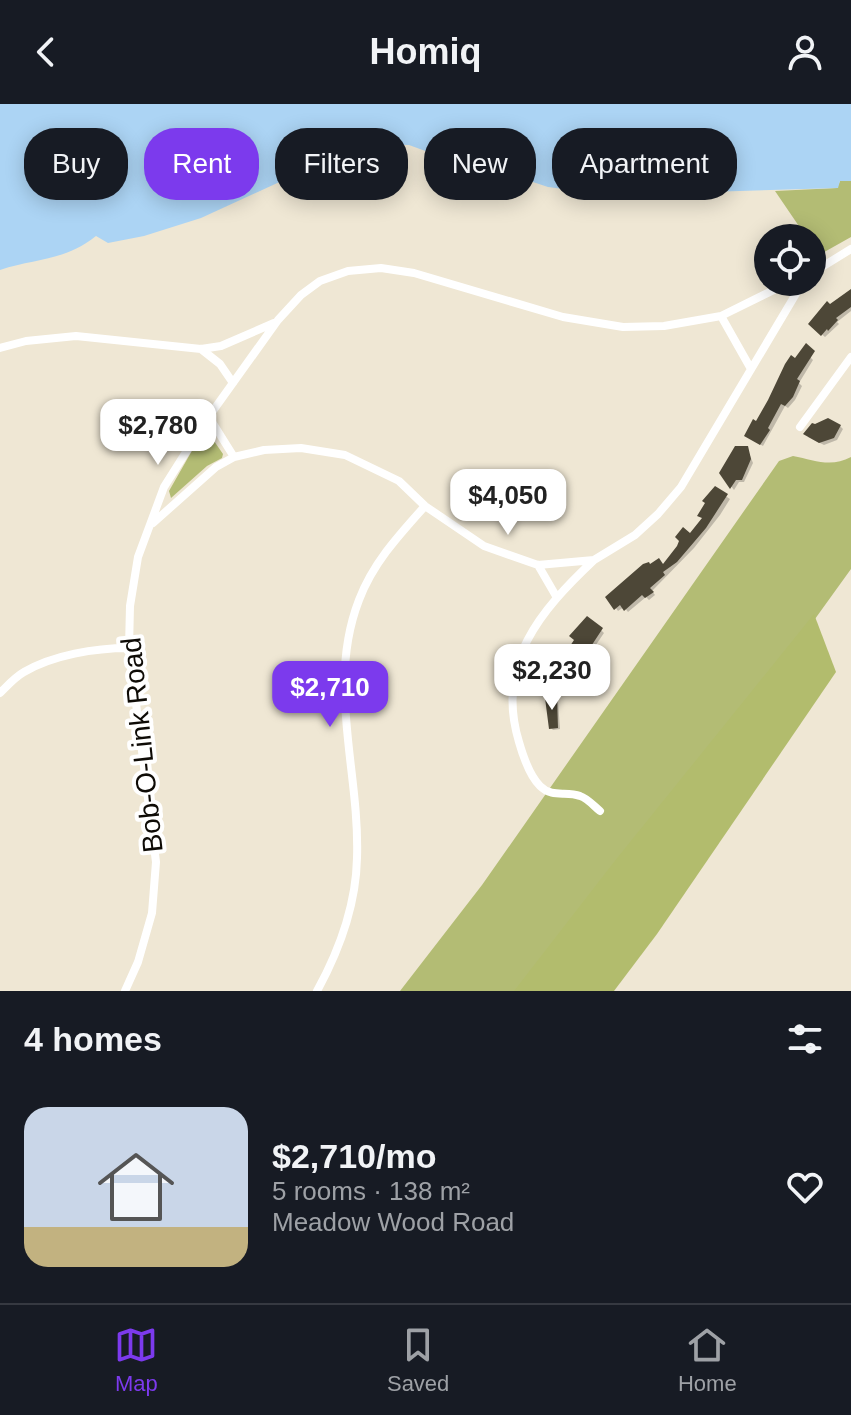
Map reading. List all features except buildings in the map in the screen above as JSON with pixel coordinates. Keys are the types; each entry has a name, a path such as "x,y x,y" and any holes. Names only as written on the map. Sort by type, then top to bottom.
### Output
{"street":[{"path":"826,264 851,249"},
{"name":"Bob-O-Link Road","path":"125,991 138,962 152,913 156,862 129,648 133,580 138,557 164,487 278,320 301,295 320,281 348,271 381,268 414,273 563,317 623,327 664,326 721,316 762,296"},
{"path":"600,811 580,795 552,795 539,786 528,766 515,728 514,672 519,656 556,596 594,560 635,535 681,487 795,296"},
{"path":"721,316 751,369"},
{"path":"0,348 56,336 201,349 221,346 278,320"},
{"path":"201,349 220,364 233,383"},
{"path":"800,427 851,357"},
{"path":"209,417 234,457"},
{"path":"150,526 216,467 234,457 264,450 301,448 345,455 399,481 425,506 484,546 538,565 594,560"},
{"path":"317,991 339,945 350,908 357,861 357,828 343,696 346,654 358,602 371,572 425,506"},
{"path":"538,565 556,596"},
{"path":"0,693 21,673 46,662 129,648"}],"green space":[{"path":"840,181 851,181 851,237 826,251 826,224 797,224 775,191 837,188"},
{"path":"205,428 223,454 222,458 207,466 171,498 169,491"},
{"path":"793,456 829,463 851,457 851,569 547,991 400,991 482,885 779,461"},
{"path":"814,614 836,672 657,934 614,991 514,991 614,862"}],"water":[{"path":"0,104 851,104 851,181 840,181 838,188 737,191 737,128 552,128 552,188 536,183 536,128 424,128 424,150 408,145 408,128 275,128 275,184 259,191 259,128 144,128 144,200 240,200 201,218 144,236 108,243 96,236 61,255 0,270"}]}
